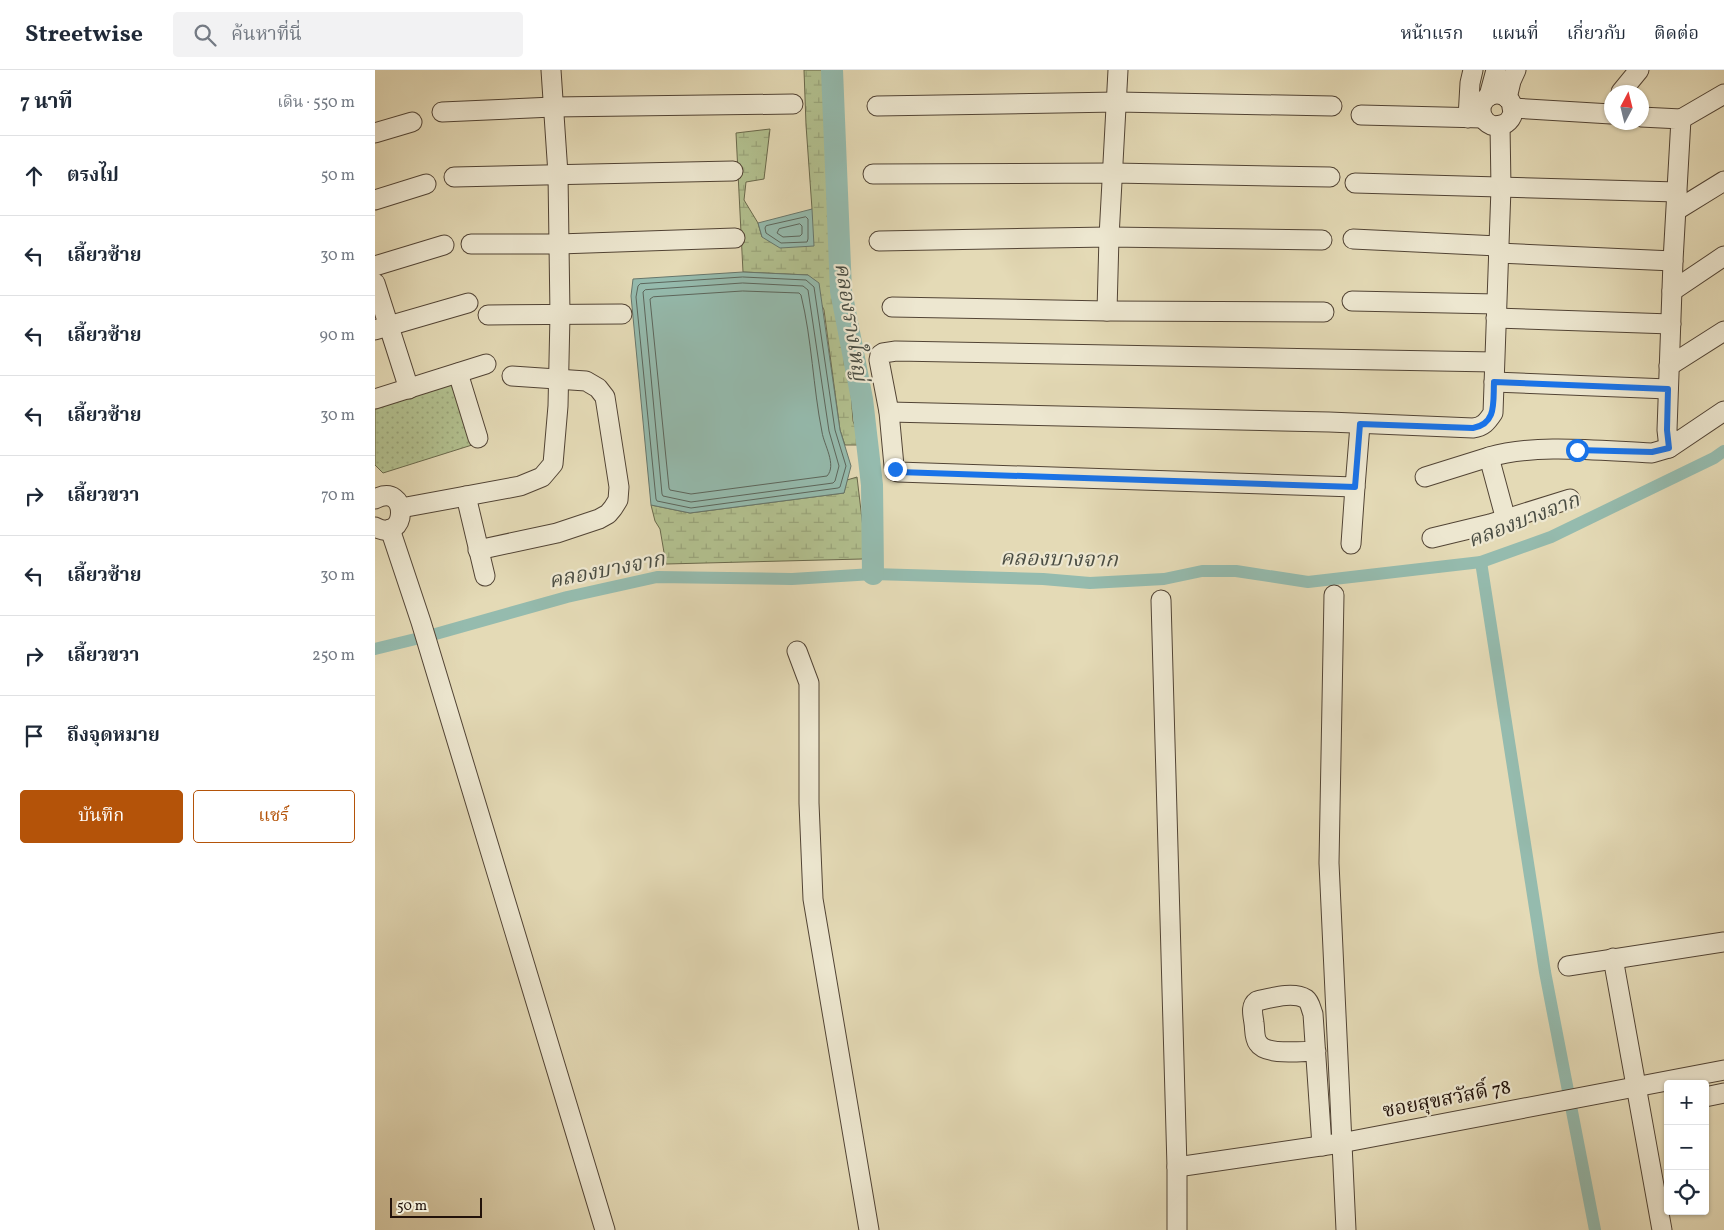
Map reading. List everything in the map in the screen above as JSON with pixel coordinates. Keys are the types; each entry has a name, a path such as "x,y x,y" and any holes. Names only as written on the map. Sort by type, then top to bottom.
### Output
{"street":[{"path":"401,508 520,486 533,482 549,471 553,464 559,380 560,315 558,174 551,70"},
{"path":"1107,311 1118,70"},
{"path":"1473,70 1470,84 1484,121"},
{"path":"1361,115 1508,121 1513,112 1503,101 1496,70"},
{"path":"1503,101 1516,70"},
{"path":"1627,85 1639,70"},
{"path":"1649,117 1681,119 1723,93"},
{"path":"889,412 1480,427 1493,413 1501,188 1481,106 1484,100 1604,111"},
{"path":"877,106 1117,102 1332,106"},
{"path":"443,112 553,107 793,104"},
{"path":"1669,448 1667,430 1671,291 1681,119"},
{"path":"375,133 411,122"},
{"path":"455,177 733,171"},
{"path":"873,174 1113,173 1330,177"},
{"path":"1355,183 1501,188 1677,201 1724,181"},
{"path":"375,200 426,184"},
{"path":"879,241 1109,237 1322,240"},
{"path":"471,244 559,244 735,238"},
{"path":"1353,239 1673,261"},
{"path":"375,266 444,245"},
{"path":"1671,291 1724,256"},
{"path":"375,283 382,328 409,388"},
{"path":"1352,301 1671,324"},
{"path":"382,328 468,303"},
{"path":"892,307 1107,311 1324,312"},
{"path":"487,315 622,314"},
{"path":"1669,366 1724,331"},
{"path":"1355,487 898,472 895,471 894,466 889,412 879,360 880,355 888,351 1494,362"},
{"path":"375,399 485,364"},
{"path":"458,373 479,438"},
{"path":"478,550 557,533 599,519 608,514 618,500 619,488 605,397 599,388 586,381 512,376"},
{"path":"1494,382 1668,389"},
{"path":"1425,477 1506,452 1532,449 1652,452 1669,448 1724,411"},
{"path":"1351,544 1360,424"},
{"path":"1489,457 1507,520"},
{"path":"377,495 394,499 401,508 400,519 397,524 382,528 421,622 605,1230"},
{"path":"466,496 485,576"},
{"path":"1432,538 1507,520 1570,499"},
{"path":"1332,1144 1329,863 1334,595"},
{"path":"1161,600 1177,1167 1177,1230"},
{"path":"797,651 809,683 809,803 813,899 869,1230"},
{"path":"1568,966 1724,942"},
{"path":"1613,958 1662,1230"},
{"path":"1316,1050 1346,1230"},
{"name":"ซอยสุขสวัสดิ์ 78","path":"1177,1167 1332,1144 1724,1070"},
{"path":"1709,1096 1724,1093"}],"green space":[{"path":"804,70 823,70 828,212 839,314 849,363 853,421 862,445 845,445 840,430 824,310 808,275 743,272 736,133 770,129 764,179 746,182 744,200 758,223 762,237 812,209"},
{"path":"452,382 472,445 383,473 375,465 375,405"},
{"path":"857,477 866,553 862,559 666,564 660,529 655,521 651,505 690,513 844,493 847,480"}],"water":[{"path":"812,209 814,246 780,248 762,237 758,223"},
{"path":"743,272 808,275 819,283 840,430 851,466 844,493 690,513 651,505 631,296 633,279"}],"waterway":[{"name":"คลองรางใหญ่","path":"832,70 841,291 862,399 872,485 873,574"},
{"name":"คลองบางจาก","path":"375,649 567,597 657,577 792,579 873,574 1043,579 1090,583 1164,579 1202,571 1236,571 1308,582 1481,562 1551,537 1714,458 1724,451"},
{"path":"1481,562 1545,972 1595,1230"}],"route":[{"path":"895,469 898,472 1189,480 1355,487 1360,424 1480,427 1493,413 1494,382 1668,389 1667,436 1669,448 1652,452 1577,450"}]}
